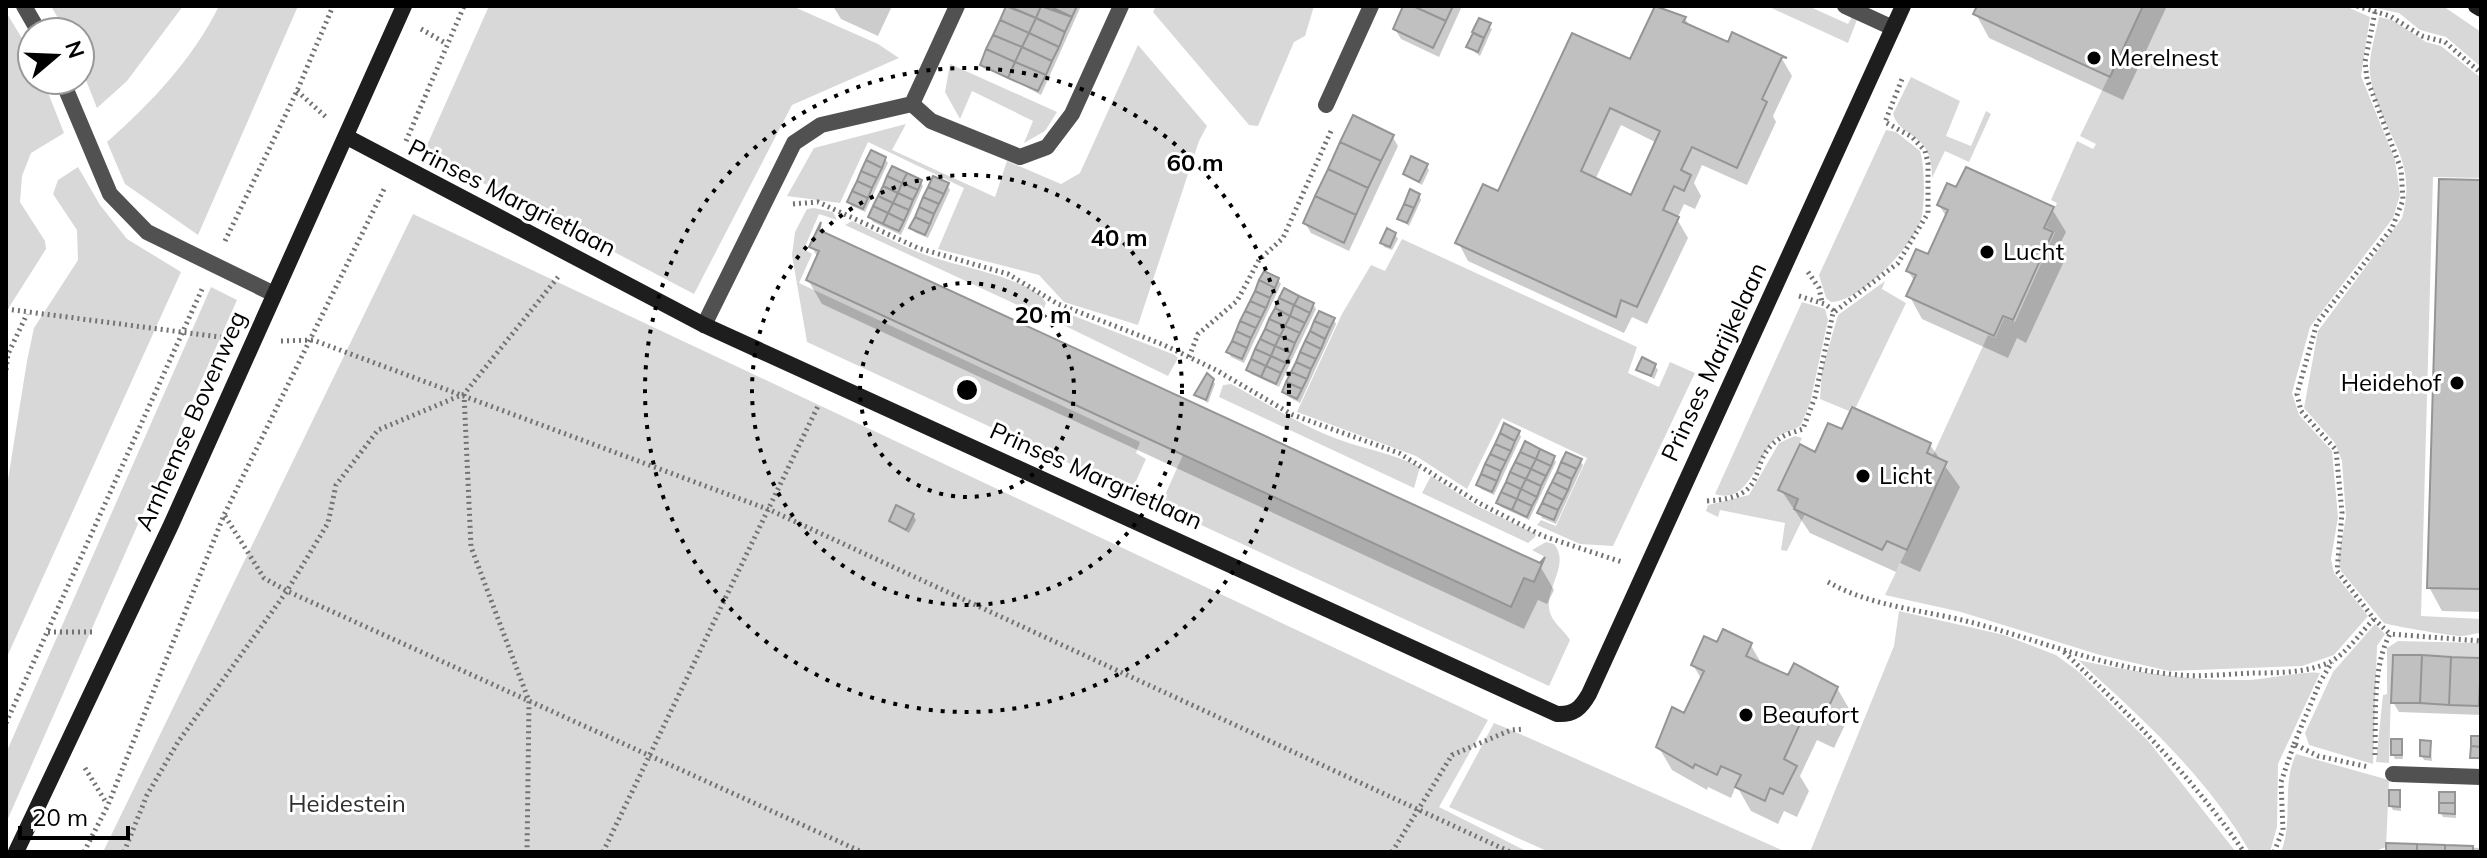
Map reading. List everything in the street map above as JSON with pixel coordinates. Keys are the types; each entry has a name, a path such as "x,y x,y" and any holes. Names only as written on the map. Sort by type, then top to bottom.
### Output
{"street":[{"name":"Arnhemse Bovenweg","path":"16,852 70,743 404,6"},
{"path":"912,104 957,6"},
{"path":"912,104 931,121 1020,157 1047,147 1072,114 1121,6"},
{"path":"1326,105 1371,6"},
{"path":"1845,6 1893,28"},
{"name":"Prinses Marijkelaan","path":"1565,713 1589,694 1903,6"},
{"path":"69,96 110,194 147,232 274,294"},
{"path":"704,325 794,143 821,125 912,104"},
{"name":"Prinses Margrietlaan","path":"347,137 704,325 1565,713"},
{"path":"2393,774 2481,777"}],"path":[{"name":"Arnhemse Bovenweg","path":"6,723 213,265 297,91 333,6"},
{"path":"84,852 108,805 224,515 313,340 396,165 464,6"},
{"path":"2357,6 2404,23 2422,36 2445,42 2481,73"},
{"path":"2375,12 2365,62 2367,79 2401,169 2403,200 2392,228 2317,323 2297,394 2301,411 2336,450 2342,513 2337,571 2374,619 2390,634 2481,641"},
{"path":"1701,512 1707,500 1722,500 1742,494 1752,485 1779,439 1803,429 1815,397 1834,311 1898,263 1928,213 1928,163 1925,151 1912,137 1885,122 1904,74"},
{"path":"297,91 347,137"},
{"path":"1189,357 1198,334 1237,301 1259,260 1283,238 1333,132 1317,124 1326,105"},
{"path":"769,194 785,203 818,202 918,248 1008,274 1058,304 1189,357 1293,415 1399,453 1479,503 1543,536 1645,570"},
{"path":"124,852 147,795 178,742 287,591 328,523 336,485 378,430 464,394 573,257"},
{"path":"1774,289 1814,300 1834,311"},
{"path":"6,309 253,342 313,340 464,394 770,510 1510,852"},
{"path":"6,370 8,354 27,314"},
{"path":"603,852 648,753 770,510 829,381"},
{"path":"464,394 471,547 529,701 527,852"},
{"path":"224,515 264,578 287,591 862,852"},
{"path":"1828,582 1868,598 1983,625 2064,651 2139,670 2182,675 2286,672 2333,661"},
{"path":"2274,852 2283,830 2281,782 2320,682 2333,661 2374,619"},
{"path":"48,632 119,633"},
{"path":"2294,744 2318,756 2374,768 2376,706 2384,644 2390,634"},
{"path":"2064,651 2154,739 2205,796 2244,852"},
{"path":"1392,852 1452,755 1511,730 1544,729 1565,713"},
{"path":"70,743 108,805"}],"green space":[{"path":"51,6 183,6 127,81 97,108 92,96 96,96 96,16 57,16"},
{"path":"219,6 298,6 198,235 125,184 107,142 184,62"},
{"path":"489,6 792,6 878,44 899,58 792,105 694,294 424,152"},
{"path":"1156,6 1314,6 1305,36 1294,42 1258,126 1249,125 1153,12"},
{"path":"1767,6 1808,6 1848,24 1853,15 1858,17 1848,43"},
{"path":"2143,6 2345,6 2370,17 2361,76 2395,160 2400,195 2393,218 2310,327 2292,393 2299,415 2332,451 2338,517 2331,559 2334,573 2368,616 2334,655 2302,666 2169,671 2100,655 1961,612 1885,595 1948,463 1933,455 1988,335 1995,338 2004,318 2015,322 2055,232 2046,227 2057,203 2051,200 2077,141 2093,149 2096,144 2080,136"},
{"path":"2443,6 2481,32 2481,67 2446,37 2420,30 2399,13 2371,7"},
{"path":"6,12 16,29 16,96 49,96 64,133 31,153 22,176 20,202 45,241 46,249 6,312"},
{"path":"2379,17 2392,20 2426,42 2441,46 2481,78 2481,178 2433,177 2421,616 2481,619 2481,633 2466,636 2384,623 2341,571 2338,559 2346,517 2342,461 2335,443 2304,408 2318,331 2402,218 2406,177 2402,159 2380,112 2370,74"},
{"path":"1138,45 1207,126 1199,141 1138,325 1064,302 1039,275 938,249 964,188 868,142 840,203 787,196 814,148 906,124 892,150 995,197 1007,161 1061,184 1080,173"},
{"path":"950,64 1057,112 1045,131 1024,143 1033,121 972,91 960,119 945,92"},
{"path":"1911,77 1960,101 1946,136 1971,146 1986,111 1991,114 1969,162 1945,151 1932,178 1927,152 1893,114"},
{"path":"1886,130 1896,132 1920,151 1924,186 1921,220 1907,244 1884,271 1856,293 1831,302 1826,298 1819,275"},
{"path":"78,167 100,205 127,239 181,272 6,659 6,492 34,328 78,260 77,230 53,194 58,180"},
{"path":"807,209 833,212 837,220 819,214 804,249 812,254 799,283 1140,442 1136,453 1146,459 1131,492 807,342 792,255 795,232"},
{"name":"Heidestein","path":"413,214 1488,720 1439,807 1528,852 103,852"},
{"path":"852,221 926,255 1025,286 1046,303 1041,316 845,225"},
{"path":"1402,239 1637,347 1628,373 1659,387 1670,362 1695,373 1613,546 1580,544 1537,525 1541,520 1556,526 1587,458 1502,418 1467,489 1416,456 1297,412 1342,314 1371,265 1385,271"},
{"path":"1885,281 1882,289 1906,303 1856,407 1851,406 1849,411 1820,399 1822,370 1838,315"},
{"path":"211,287 237,300 6,823 6,753"},
{"path":"1802,302 1825,309 1828,320 1810,403 1801,425 1773,441 1744,487 1726,496 1715,494"},
{"path":"1056,309 1178,358 1168,376 1051,319"},
{"path":"1231,384 1328,435 1420,467 1414,488 1219,397 1223,385"},
{"path":"1795,436 1802,438 1777,490 1798,500 1794,509 1805,514 1787,551 1781,550 1785,523 1720,510 1718,517 1706,511 1708,505 1749,495 1779,443"},
{"path":"1183,455 1511,606 1524,578 1534,582 1545,557 1532,550 1546,542 1554,544 1560,559 1549,607 1554,621 1570,640 1549,686 1160,506"},
{"path":"1431,476 1479,507 1536,534 1535,537 1528,543 1422,493"},
{"path":"1899,611 2004,635 2056,655 2079,672 2149,742 2236,852 1810,852 1894,646"},
{"path":"2375,624 2385,634 2377,646 2373,764 2309,745 2305,733 2333,672"},
{"path":"2398,641 2481,643 2481,657 2392,654 2389,763 2376,762 2383,695 2387,694 2387,648"},
{"path":"2078,660 2203,679 2246,680 2320,673 2278,764 2277,827 2270,852 2250,852 2194,774 2149,726"},
{"path":"1494,723 1786,852 1549,852 1449,807"},
{"path":"2296,754 2389,780 2386,847 2373,852 2281,852 2287,828 2289,778"}],"building":[{"path":"1006,6 1036,18 1029,33 1000,20"},
{"path":"1008,6 1041,6 1036,18"},
{"path":"1041,6 1072,17 1065,32 1036,18"},
{"path":"1049,6 1077,6 1072,17"},
{"path":"1403,6 1413,6 1446,21 1433,48 1393,29"},
{"path":"1413,6 1453,6 1446,21"},
{"path":"1655,6 1686,17 1683,22 1728,42 1732,32 1787,58 1782,57 1762,99 1767,102 1737,168 1692,147 1681,170 1691,175 1684,191 1674,186 1663,210 1679,217 1637,307 1621,300 1616,317 1455,243 1483,184 1498,191 1572,33 1630,59","holes":["1610,108 1660,131 1631,195 1581,171"]},
{"name":"Merelnest","path":"1977,6 2143,6 2110,77 1973,14"},
{"path":"1036,18 1065,32 1059,47 1029,33"},
{"path":"1479,18 1491,23 1484,38 1472,32"},
{"path":"1000,20 1029,33 1022,47 993,35"},
{"path":"1029,33 1059,47 1052,61 1022,47"},
{"path":"1473,33 1484,38 1478,52 1466,47"},
{"path":"993,35 1022,47 1015,62 986,49"},
{"path":"1022,47 1052,61 1046,75 1015,62"},
{"path":"986,49 1015,62 1008,78 980,65"},
{"path":"1015,62 1046,75 1038,91 1008,78"},
{"path":"1353,115 1394,135 1381,161 1340,142"},
{"path":"1340,142 1381,161 1368,188 1328,169"},
{"path":"871,150 886,157 882,168 866,160"},
{"path":"1411,156 1428,164 1419,182 1403,174"},
{"path":"866,160 882,168 877,178 861,171"},
{"path":"892,166 907,173 902,183 887,176"},
{"name":"Lucht","path":"1966,167 2054,207 2044,228 2053,232 2013,320 2003,316 1994,336 1906,296 1916,275 1906,271 1916,249 1928,254 1948,210 1937,205 1947,183 1956,187"},
{"path":"1328,169 1368,188 1356,215 1315,196"},
{"path":"861,171 877,178 872,188 857,181"},
{"path":"907,173 922,180 918,190 902,183"},
{"path":"887,176 902,183 898,193 883,186"},
{"path":"933,176 949,183 944,194 928,187"},
{"name":"Heidehof","path":"2439,179 2481,180 2481,589 2427,588"},
{"path":"857,181 872,188 868,198 852,191"},
{"path":"902,183 918,190 913,200 898,193"},
{"path":"883,186 898,193 893,203 878,196"},
{"path":"928,187 944,194 939,204 923,197"},
{"path":"1410,189 1420,194 1414,208 1404,204"},
{"path":"852,191 868,198 863,209 847,202"},
{"path":"898,193 913,200 909,210 893,203"},
{"path":"878,196 893,203 888,213 873,206"},
{"path":"1315,196 1356,215 1344,243 1303,223"},
{"path":"923,197 939,204 934,214 919,207"},
{"path":"893,203 909,210 904,221 888,213"},
{"path":"1404,204 1414,208 1407,223 1397,219"},
{"path":"873,206 888,213 883,224 868,217"},
{"path":"919,207 934,214 930,224 915,217"},
{"path":"888,213 904,221 899,231 883,224"},
{"path":"915,217 930,224 925,235 909,228"},
{"path":"821,222 819,230 1540,563 1545,557 1534,582 1524,578 1511,607 806,280 819,251 809,247"},
{"path":"1387,228 1396,233 1390,247 1380,243"},
{"path":"1264,271 1279,278 1275,288 1259,280"},
{"path":"1259,280 1275,288 1270,298 1255,291"},
{"path":"1284,288 1299,296 1294,305 1279,298"},
{"path":"1255,291 1270,298 1266,308 1250,301"},
{"path":"1299,296 1314,303 1310,313 1294,305"},
{"path":"1279,298 1294,305 1290,316 1275,308"},
{"path":"1250,301 1266,308 1261,318 1245,311"},
{"path":"1294,305 1310,313 1305,323 1290,316"},
{"path":"1275,308 1290,316 1285,326 1269,319"},
{"path":"1245,311 1261,318 1256,328 1240,321"},
{"path":"1319,311 1335,318 1330,328 1314,321"},
{"path":"1290,316 1305,323 1300,333 1285,326"},
{"path":"1269,319 1285,326 1280,336 1265,329"},
{"path":"1240,321 1256,328 1251,338 1236,331"},
{"path":"1314,321 1330,328 1325,339 1310,331"},
{"path":"1285,326 1300,333 1295,343 1280,336"},
{"path":"1265,329 1280,336 1275,346 1260,339"},
{"path":"1236,331 1251,338 1247,348 1232,341"},
{"path":"1310,331 1325,339 1321,349 1305,341"},
{"path":"1280,336 1295,343 1291,353 1275,346"},
{"path":"1260,339 1275,346 1271,356 1255,349"},
{"path":"1232,341 1247,348 1242,359 1226,352"},
{"path":"1305,341 1321,349 1316,359 1300,352"},
{"path":"1275,346 1291,353 1286,363 1271,356"},
{"path":"1255,349 1271,356 1266,366 1251,359"},
{"path":"1300,352 1316,359 1311,369 1296,362"},
{"path":"1271,356 1286,363 1281,373 1266,366"},
{"path":"1642,357 1656,364 1651,376 1636,370"},
{"path":"1251,359 1266,366 1261,377 1246,370"},
{"path":"1296,362 1311,369 1307,379 1291,372"},
{"path":"1266,366 1281,373 1276,384 1261,377"},
{"path":"1291,372 1307,379 1302,389 1286,382"},
{"path":"1207,373 1214,379 1206,400 1194,395"},
{"path":"1286,382 1302,389 1297,399 1282,392"},
{"name":"Licht","path":"1852,407 1931,443 1927,453 1947,462 1907,550 1887,541 1882,550 1794,509 1798,499 1778,490 1800,444 1815,452 1828,423 1842,429"},
{"path":"1504,423 1520,431 1515,441 1500,433"},
{"path":"1500,433 1515,441 1511,451 1495,444"},
{"path":"1525,441 1540,449 1536,459 1520,452"},
{"path":"1495,444 1511,451 1506,461 1490,454"},
{"path":"1540,449 1555,456 1551,466 1536,459"},
{"path":"1520,452 1536,459 1531,469 1515,462"},
{"path":"1566,452 1582,459 1577,469 1561,462"},
{"path":"1490,454 1506,461 1501,471 1485,464"},
{"path":"1536,459 1551,466 1546,476 1531,469"},
{"path":"1515,462 1531,469 1526,479 1510,472"},
{"path":"1561,462 1577,469 1572,479 1557,472"},
{"path":"1485,464 1501,471 1497,481 1481,474"},
{"path":"1531,469 1546,476 1541,486 1526,479"},
{"path":"1510,472 1526,479 1521,489 1506,482"},
{"path":"1557,472 1572,479 1568,490 1552,482"},
{"path":"1481,474 1497,481 1492,492 1476,485"},
{"path":"1526,479 1541,486 1537,497 1521,489"},
{"path":"1506,482 1521,489 1517,499 1501,492"},
{"path":"1552,482 1568,490 1563,500 1547,492"},
{"path":"1521,489 1537,497 1532,506 1517,499"},
{"path":"1501,492 1517,499 1512,510 1496,503"},
{"path":"1547,492 1563,500 1558,510 1542,503"},
{"path":"1517,499 1532,506 1527,517 1512,510"},
{"path":"1542,503 1558,510 1554,520 1537,513"},
{"path":"896,505 914,514 906,530 889,521"},
{"name":"Beaufort","path":"1723,629 1752,643 1746,656 1788,675 1794,663 1838,687 1820,725 1803,717 1784,759 1797,766 1783,794 1770,788 1765,801 1735,787 1741,775 1721,766 1717,775 1695,764 1693,768 1656,747 1672,707 1684,713 1704,671 1691,665 1704,636 1717,642"},
{"path":"2393,655 2422,655 2420,703 2391,703"},
{"path":"2422,655 2451,657 2449,705 2420,703"},
{"path":"2451,657 2481,658 2479,706 2449,705"},
{"path":"2471,736 2481,736 2481,747 2471,746"},
{"path":"2391,739 2402,739 2402,755 2391,755"},
{"path":"2420,740 2431,741 2430,757 2420,756"},
{"path":"2471,746 2481,747 2481,758 2470,758"},
{"path":"2389,790 2400,790 2400,807 2389,806"},
{"path":"2439,792 2455,792 2455,803 2439,803"},
{"path":"2439,803 2455,803 2455,814 2439,813"},
{"path":"2386,843 2417,844 2417,852 2386,852"},
{"path":"2417,844 2445,845 2445,852 2417,852"},
{"path":"2445,845 2473,846 2473,852 2445,852"}],"place":[{"name":"Merelnest","path":"2094,58"},
{"name":"Lucht","path":"1987,252"},
{"name":"Heidehof","path":"2457,383"},
{"name":"Licht","path":"1863,476"},
{"name":"Beaufort","path":"1746,715"}]}
